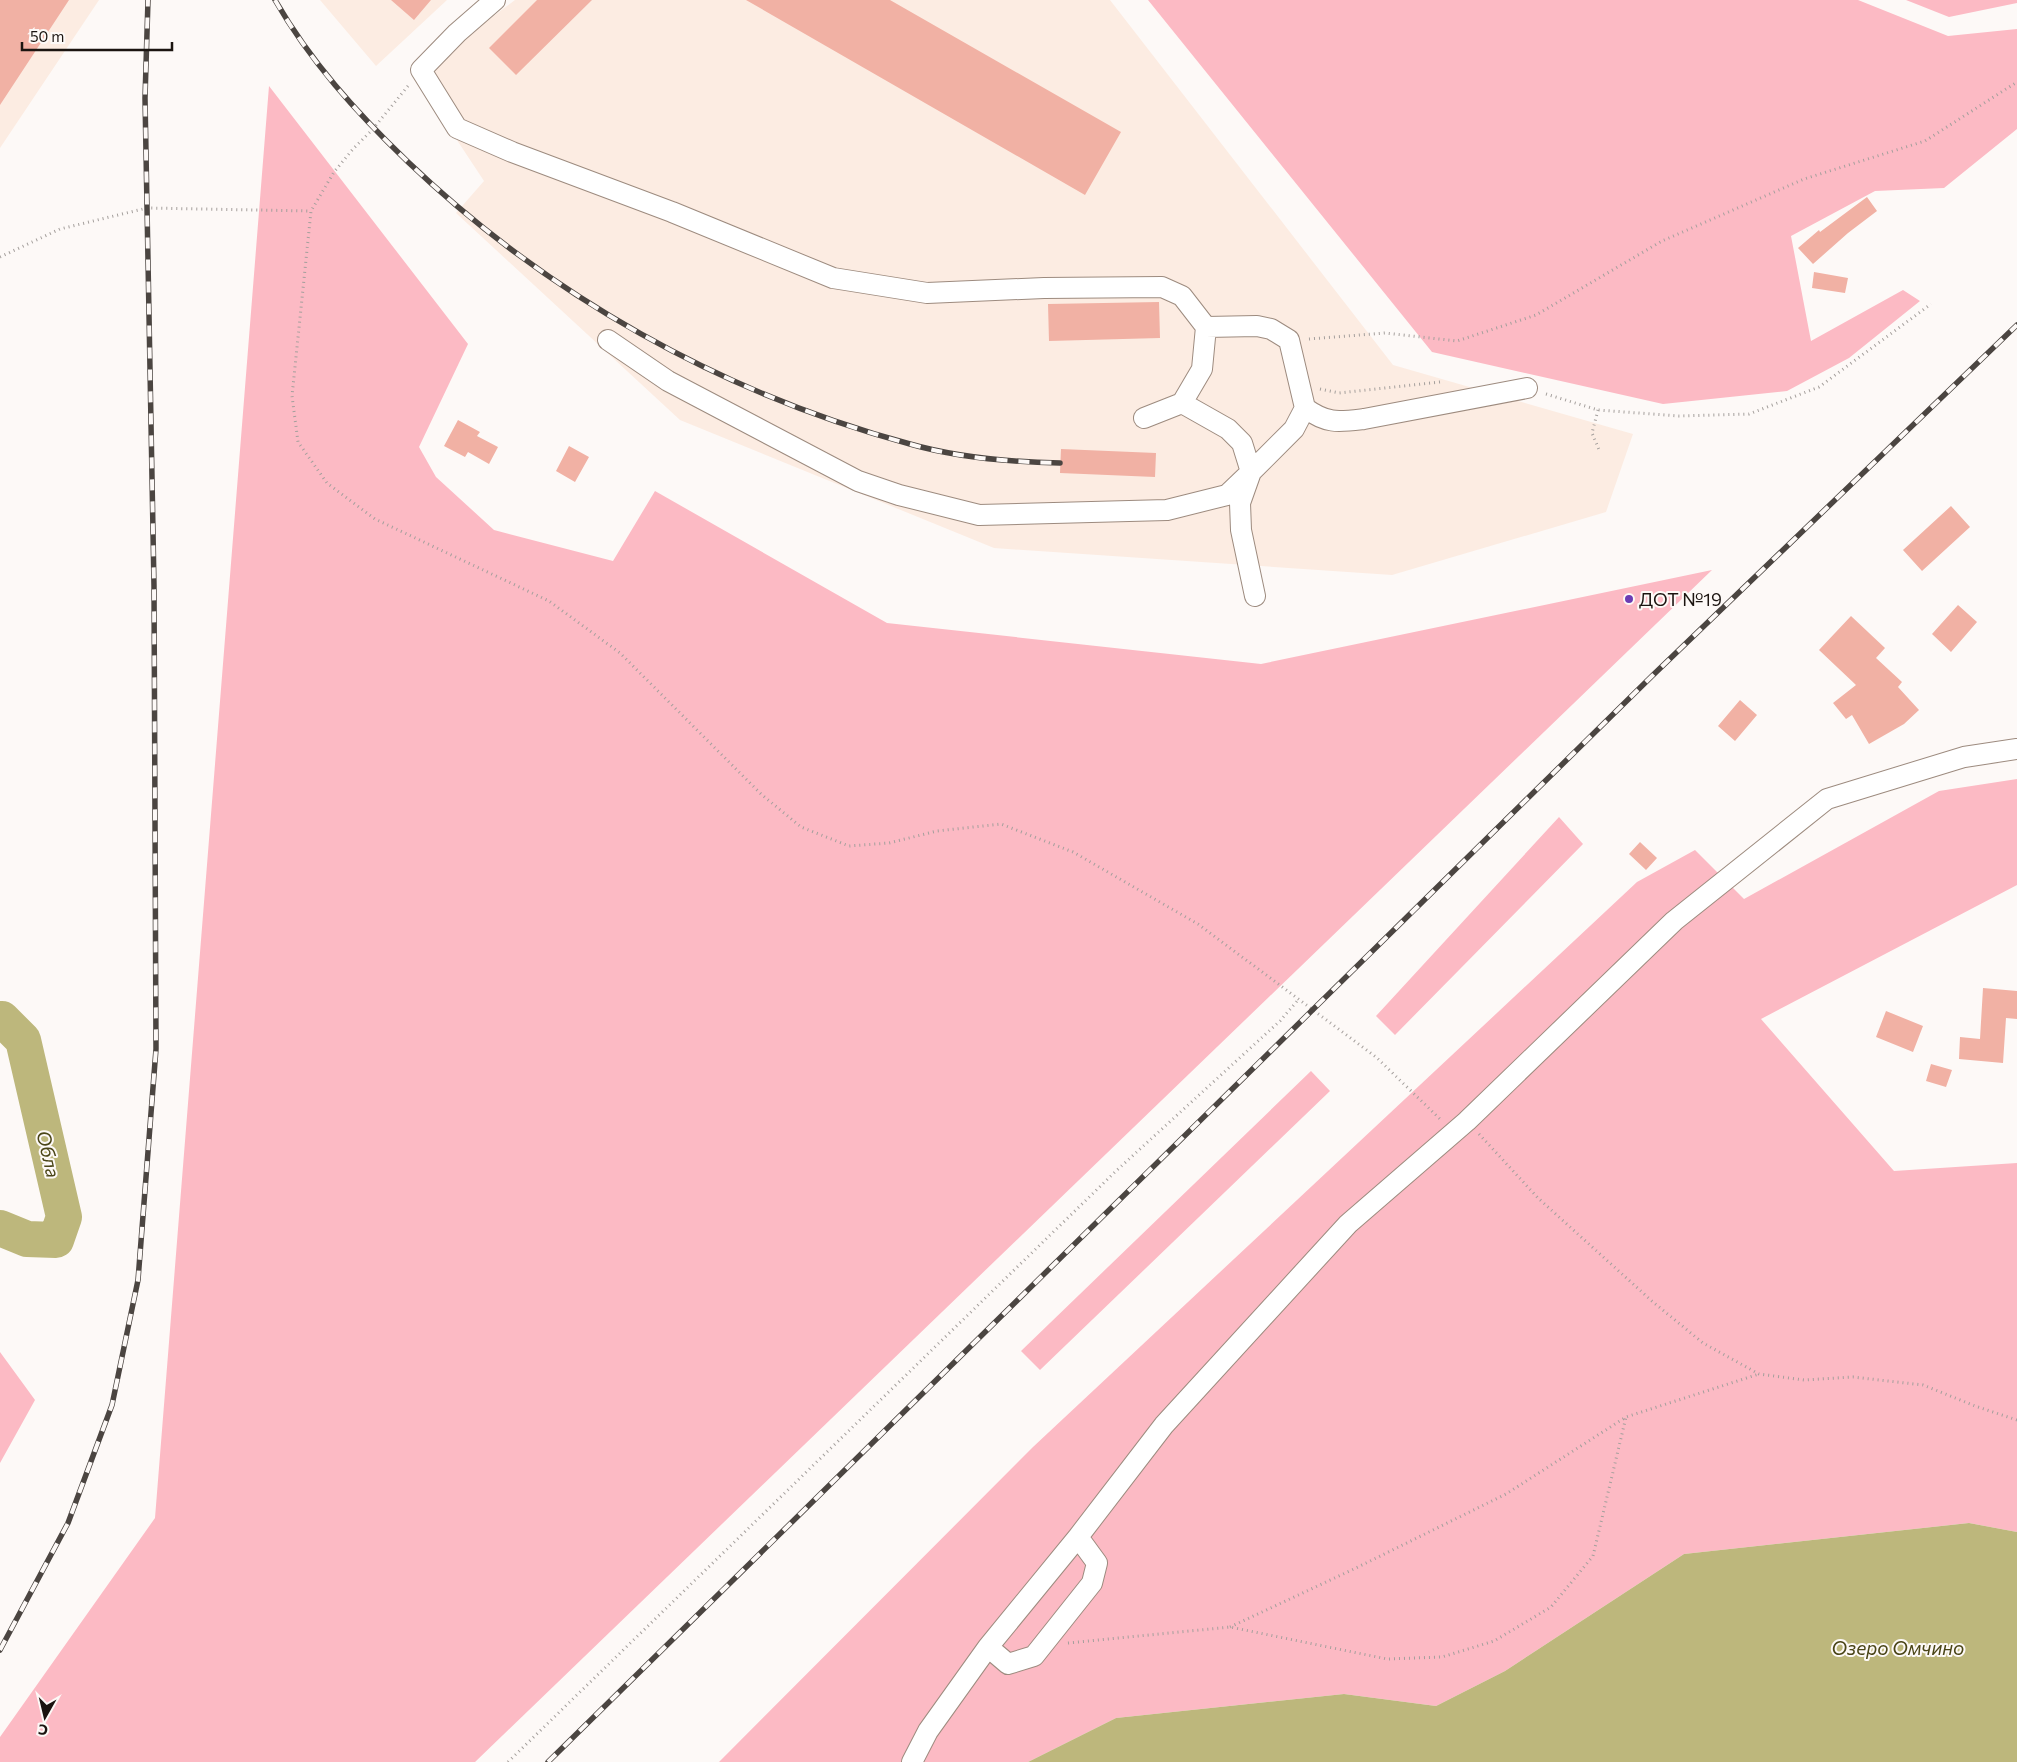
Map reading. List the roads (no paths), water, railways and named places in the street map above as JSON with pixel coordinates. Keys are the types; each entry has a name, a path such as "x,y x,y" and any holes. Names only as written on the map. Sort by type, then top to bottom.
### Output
{"street":[{"path":"495,0 457,33 421,70 457,128 512,152 672,212 832,278 927,293 1044,288 1162,287 1182,296 1206,326 1202,369 1182,403 1144,418"},
{"path":"608,340 668,381 858,481 899,495 979,515 1167,510 1227,495 1294,428 1305,408 1289,340 1271,329 1257,326 1206,326"},
{"path":"1305,408 1319,418 1338,422 1364,419 1528,388"},
{"path":"1182,403 1228,429 1242,443 1251,472 1240,502 1241,530 1255,596"},
{"path":"912,1762 928,1731 988,1647 1078,1537 1164,1425 1348,1224 1460,1126 1674,921 1827,799 1964,757 2017,749"},
{"path":"988,1647 1008,1664 1034,1656 1092,1583 1096,1564 1078,1537"}],"water":[{"name":"Озеро Омчино","path":"1969,1523 2017,1532 2017,1762 1028,1762 1116,1718 1344,1694 1436,1706 1505,1671 1684,1554"}],"waterway":[{"name":"Обла","path":"0,1019 23,1040 64,1217 56,1240 27,1239 0,1228"}],"railway":[{"path":"0,1650 68,1523 112,1405 138,1280 156,1049 154,586 145,98 148,0"},
{"path":"275,0 303,44 335,85 407,161 461,209 518,254 578,296 640,334 705,368 772,397 840,423 947,453 1022,462 1060,463"},
{"path":"548,1762 1652,676 2017,325"}],"place":[{"name":"ДОТ №19","path":"1629,599"}]}
